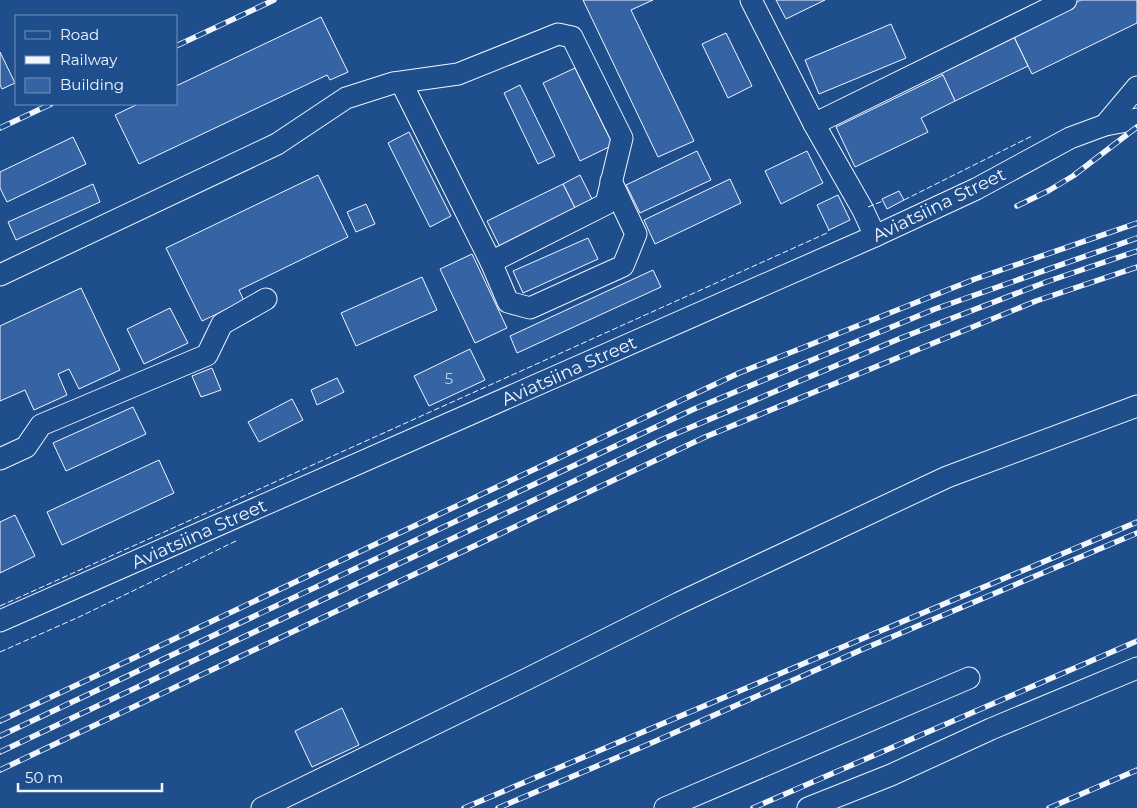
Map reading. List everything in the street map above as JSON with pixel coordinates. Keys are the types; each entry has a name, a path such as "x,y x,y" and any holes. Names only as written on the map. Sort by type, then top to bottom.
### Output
{"street":[{"path":"751,0 814,124 863,210 875,236"},
{"path":"814,124 1066,0"},
{"path":"0,276 277,144 346,98 392,83 458,74 558,34 572,37 622,138 606,204 490,262"},
{"path":"401,82 508,302 530,308 623,266 636,234 612,181"},
{"path":"1105,125 1137,87"},
{"name":"Aviatsiina Street","path":"0,621 875,236 976,189 1070,138 1105,125 1137,119"},
{"path":"0,459 26,447 41,425 207,355 222,324 266,299"},
{"path":"262,808 528,679 679,603 947,477 1137,406"},
{"path":"808,808 891,775 991,729 1137,668"},
{"path":"665,808 969,678"}],"building":[{"path":"583,0 653,0 631,10 694,141 658,157"},
{"path":"776,0 825,0 786,19"},
{"path":"1081,0 1137,0 1137,23 1032,74 1012,33"},
{"path":"321,17 348,72 330,80 327,75 139,164 115,115 136,105 178,105 178,85"},
{"path":"891,24 906,58 819,94 805,60"},
{"path":"726,33 752,86 728,98 702,44"},
{"path":"1012,33 1028,66 955,101 939,68"},
{"path":"0,52 15,83 2,89 0,85"},
{"path":"575,68 613,145 580,161 543,83"},
{"path":"943,75 955,101 921,118 928,132 855,167 836,127"},
{"path":"520,85 555,156 538,164 504,93"},
{"path":"409,132 451,216 430,227 388,143"},
{"path":"73,137 86,164 7,202 0,188 0,172"},
{"path":"697,151 711,180 640,213 626,185"},
{"path":"807,151 823,183 781,204 765,171"},
{"path":"318,175 348,237 239,290 244,301 202,321 166,248"},
{"path":"580,175 594,203 577,212 563,184"},
{"path":"730,179 741,203 655,244 644,220"},
{"path":"93,184 100,202 16,240 8,222"},
{"path":"563,184 577,212 501,249 487,221"},
{"path":"899,191 904,200 887,209 882,199"},
{"path":"838,195 850,220 829,230 817,205"},
{"path":"366,204 375,224 356,232 347,212"},
{"path":"588,238 598,259 523,293 513,271"},
{"path":"472,254 507,328 475,343 440,269"},
{"path":"653,270 661,287 517,353 510,336"},
{"path":"422,277 437,310 356,346 341,313"},
{"path":"81,288 120,370 79,389 69,369 58,374 67,395 34,410 25,390 0,401 0,326"},
{"path":"170,308 188,343 144,364 127,329"},
{"path":"470,349 485,380 429,406 414,376"},
{"path":"212,368 221,390 201,397 192,376"},
{"path":"337,378 344,392 317,405 311,390"},
{"path":"292,399 303,420 259,442 248,422"},
{"path":"133,407 146,434 66,471 53,443"},
{"path":"159,460 174,493 62,545 47,512"},
{"path":"15,515 35,556 0,573 0,522"},
{"path":"342,708 359,745 312,767 295,731"}],"railway":[{"path":"178,45 274,0"},
{"path":"0,128 49,105"},
{"path":"1017,206 1073,176 1137,127"},
{"path":"0,721 739,373 975,279 1137,223"},
{"path":"0,736 694,409 935,309 1137,238"},
{"path":"0,752 663,439 901,338 1046,282 1137,251"},
{"path":"0,770 705,437 1036,301 1137,267"},
{"path":"464,808 1137,522"},
{"path":"498,808 649,744 861,650 1137,533"},
{"path":"753,808 1137,641"},
{"path":"1049,808 1137,770"}],"fence":[{"path":"904,200 1032,136"},
{"path":"868,207 883,201"},
{"path":"0,606 827,233 829,230"},
{"path":"0,652 79,617 238,540"}]}
